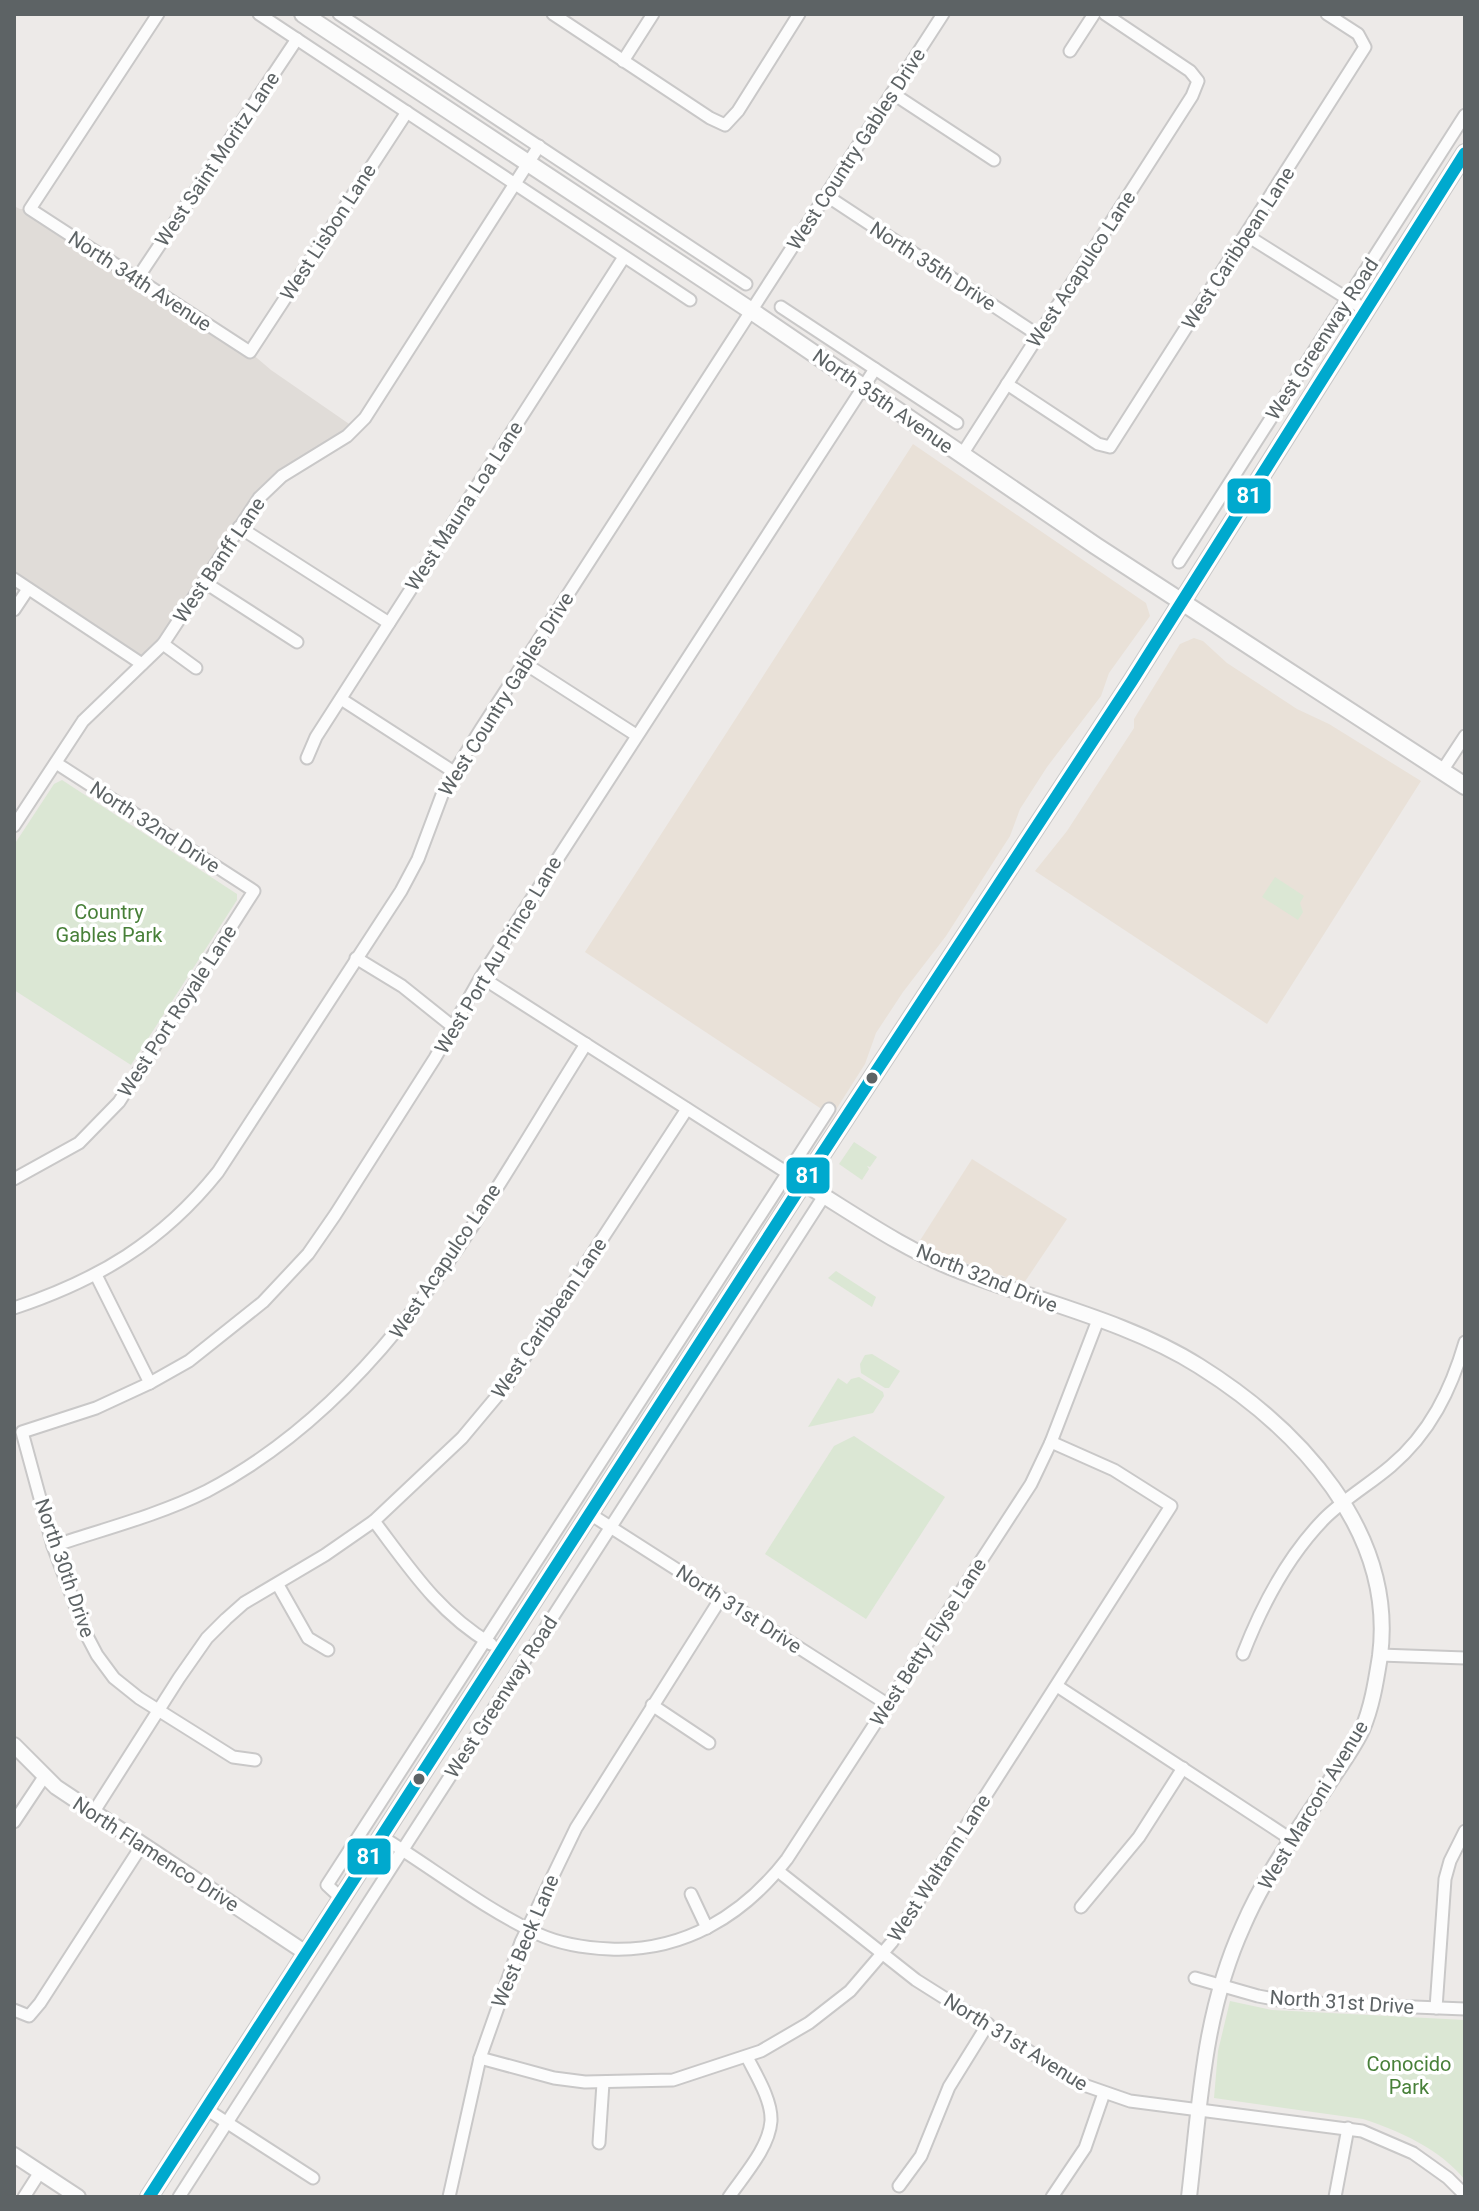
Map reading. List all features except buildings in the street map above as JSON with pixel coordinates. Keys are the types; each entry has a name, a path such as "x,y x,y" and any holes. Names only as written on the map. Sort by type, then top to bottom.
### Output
{"main road":[{"name":"North 35th Avenue","path":"303,14 753,312 961,456 1182,603 1465,786"},
{"name":"West Greenway Road","path":"149,2197 803,1183 1036,831 1465,153"}],"street":[{"name":"North 34th Avenue","path":"158,14 30,209 250,352"},
{"path":"259,14 690,300"},
{"path":"339,14 746,284"},
{"path":"553,14 725,125 738,111 799,14"},
{"path":"623,61 653,14"},
{"name":"West Country Gables Drive","path":"14,1308 96,1275 132,1255 197,1198 218,1172 407,880 454,772 943,14"},
{"path":"1070,51 1094,14"},
{"name":"West Acapulco Lane","path":"961,456 1192,96 1198,81 1190,71 1105,14"},
{"name":"West Caribbean Lane","path":"1007,384 1098,444 1110,447 1365,47 1358,34 1327,14"},
{"name":"West Saint Moritz Lane","path":"137,279 297,39"},
{"path":"892,93 994,160"},
{"name":"West Lisbon Lane","path":"250,352 407,112"},
{"name":"West Greenway Road","path":"1179,562 1465,115"},
{"name":"West Banff Lane","path":"14,826 83,721 163,644 239,527 270,486 347,436 365,418 539,146"},
{"name":"North 35th Drive","path":"827,196 1038,335"},
{"path":"1246,235 1367,311"},
{"name":"West Mauna Loa Lane","path":"307,758 316,737 624,257"},
{"name":"North 35th Avenue","path":"781,307 957,423"},
{"name":"West Port Au Prince Lane","path":"22,1432 96,1408 189,1361 263,1302 308,1254 435,1058 481,977 636,735 875,369"},
{"path":"239,527 389,623"},
{"path":"14,579 142,664"},
{"path":"204,582 297,642"},
{"path":"14,610 28,589"},
{"path":"163,644 196,668"},
{"path":"524,663 636,735"},
{"path":"341,699 454,772"},
{"path":"1442,771 1465,736"},
{"name":"North 32nd Drive","path":"56,763 254,891"},
{"name":"West Port Royale Lane","path":"14,1179 79,1143 119,1102 254,891"},
{"path":"356,958 402,986 452,1026"},
{"name":"North 32nd Drive","path":"481,977 803,1183 937,1261 1158,1344 1198,1365 1241,1395 1307,1457 1345,1503 1361,1531 1378,1583 1382,1626 1380,1655"},
{"name":"West Acapulco Lane","path":"53,1546 205,1491 253,1463 339,1394 385,1348 419,1305 586,1044"},
{"name":"West Caribbean Lane","path":"93,1813 216,1628 244,1603 278,1585 374,1521 462,1438 508,1383 687,1109"},
{"path":"341,1898 327,1885 829,1109"},
{"name":"West Greenway Road","path":"179,2197 824,1196"},
{"path":"96,1275 150,1383"},
{"name":"West Betty Elyse Lane","path":"527,1928 541,1936 585,1948 625,1950 655,1947 678,1942 707,1928 738,1911 758,1894 778,1871 1031,1484 1051,1442 1098,1320"},
{"path":"1243,1654 1256,1619 1304,1541 1327,1516 1391,1467 1421,1436 1448,1390 1465,1342"},
{"name":"North 30th Drive","path":"22,1432 53,1546 97,1655 114,1678 159,1711 233,1757 255,1760"},
{"name":"West Waltann Lane","path":"747,2057 809,2023 832,2006 850,1991 882,1953 1171,1506 1114,1470 1051,1442"},
{"name":"North 31st Drive","path":"590,1514 887,1704"},
{"path":"374,1521 425,1589 448,1613 461,1626 502,1651"},
{"path":"278,1585 308,1638 328,1650"},
{"name":"West Beck Lane","path":"449,2197 480,2058 527,1928 576,1828 721,1598"},
{"path":"1380,1655 1465,1658"},
{"name":"West Marconi Avenue","path":"1189,2197 1207,2036 1234,1945 1254,1902 1362,1730 1374,1694 1380,1655"},
{"path":"1057,1686 1292,1840"},
{"path":"652,1705 709,1743"},
{"name":"North Flamenco Drive","path":"14,1745 44,1777 93,1813 306,1953"},
{"path":"1081,1907 1139,1837 1183,1768"},
{"path":"14,1822 44,1777"},
{"path":"1436,2008 1445,1879 1465,1831"},
{"path":"382,1837 527,1928"},
{"path":"14,2010 29,2016 40,2003 142,1845"},
{"name":"North 31st Avenue","path":"778,1871 916,1980 1081,2084 1154,2105 1348,2128 1380,2137 1413,2153 1448,2178 1465,2195"},
{"path":"691,1894 707,1928"},
{"path":"1195,1978 1220,1985"},
{"name":"North 31st Drive","path":"1220,1985 1289,2002 1465,2009"},
{"path":"899,2186 921,2156 949,2087 988,2024"},
{"path":"480,2058 554,2078 603,2083 673,2080 747,2057 763,2091 771,2119 760,2151 729,2197"},
{"path":"599,2143 603,2083"},
{"path":"1052,2197 1085,2148 1104,2093"},
{"path":"206,2109 313,2178"},
{"path":"1335,2197 1348,2128"},
{"path":"14,2155 78,2197"},
{"path":"24,2197 40,2172"}],"shaded area":[{"path":"14,206 30,209 250,352 355,428 270,486 204,582 142,664 14,579"},
{"path":"913,444 1146,603 1150,616 1109,673 1101,696 1047,767 1020,809 1010,836 946,936 876,1033 865,1064 832,1116 585,952"},
{"path":"1194,638 1203,641 1227,663 1297,709 1329,724 1421,781 1267,1024 1035,871 1067,831 1134,728 1134,719 1180,644"},
{"path":"972,1159 1067,1219 1024,1283 957,1260 919,1242"}],"green space":[{"name":"Country Gables Park","path":"62,780 237,894 237,900 131,1065 14,990 14,845 54,784"},
{"path":"1275,877 1304,896 1300,903 1303,912 1298,920 1262,897"},
{"path":"854,1142 877,1157 870,1167 867,1166 869,1169 862,1180 839,1164"},
{"path":"836,1271 876,1297 872,1307 828,1278"},
{"path":"872,1354 900,1371 889,1388 861,1373 860,1364 865,1355"},
{"path":"859,1377 883,1392 884,1396 873,1413 808,1427 838,1378 847,1384"},
{"path":"854,1436 945,1497 866,1619 765,1554 834,1446"},
{"name":"Conocido Park","path":"1230,2001 1272,2010 1465,2020 1465,2180 1444,2159 1418,2142 1363,2119 1214,2098 1218,2051"}],"transit line":[{"name":"81","path":"149,2197 803,1183 1132,681 1465,153"}]}
